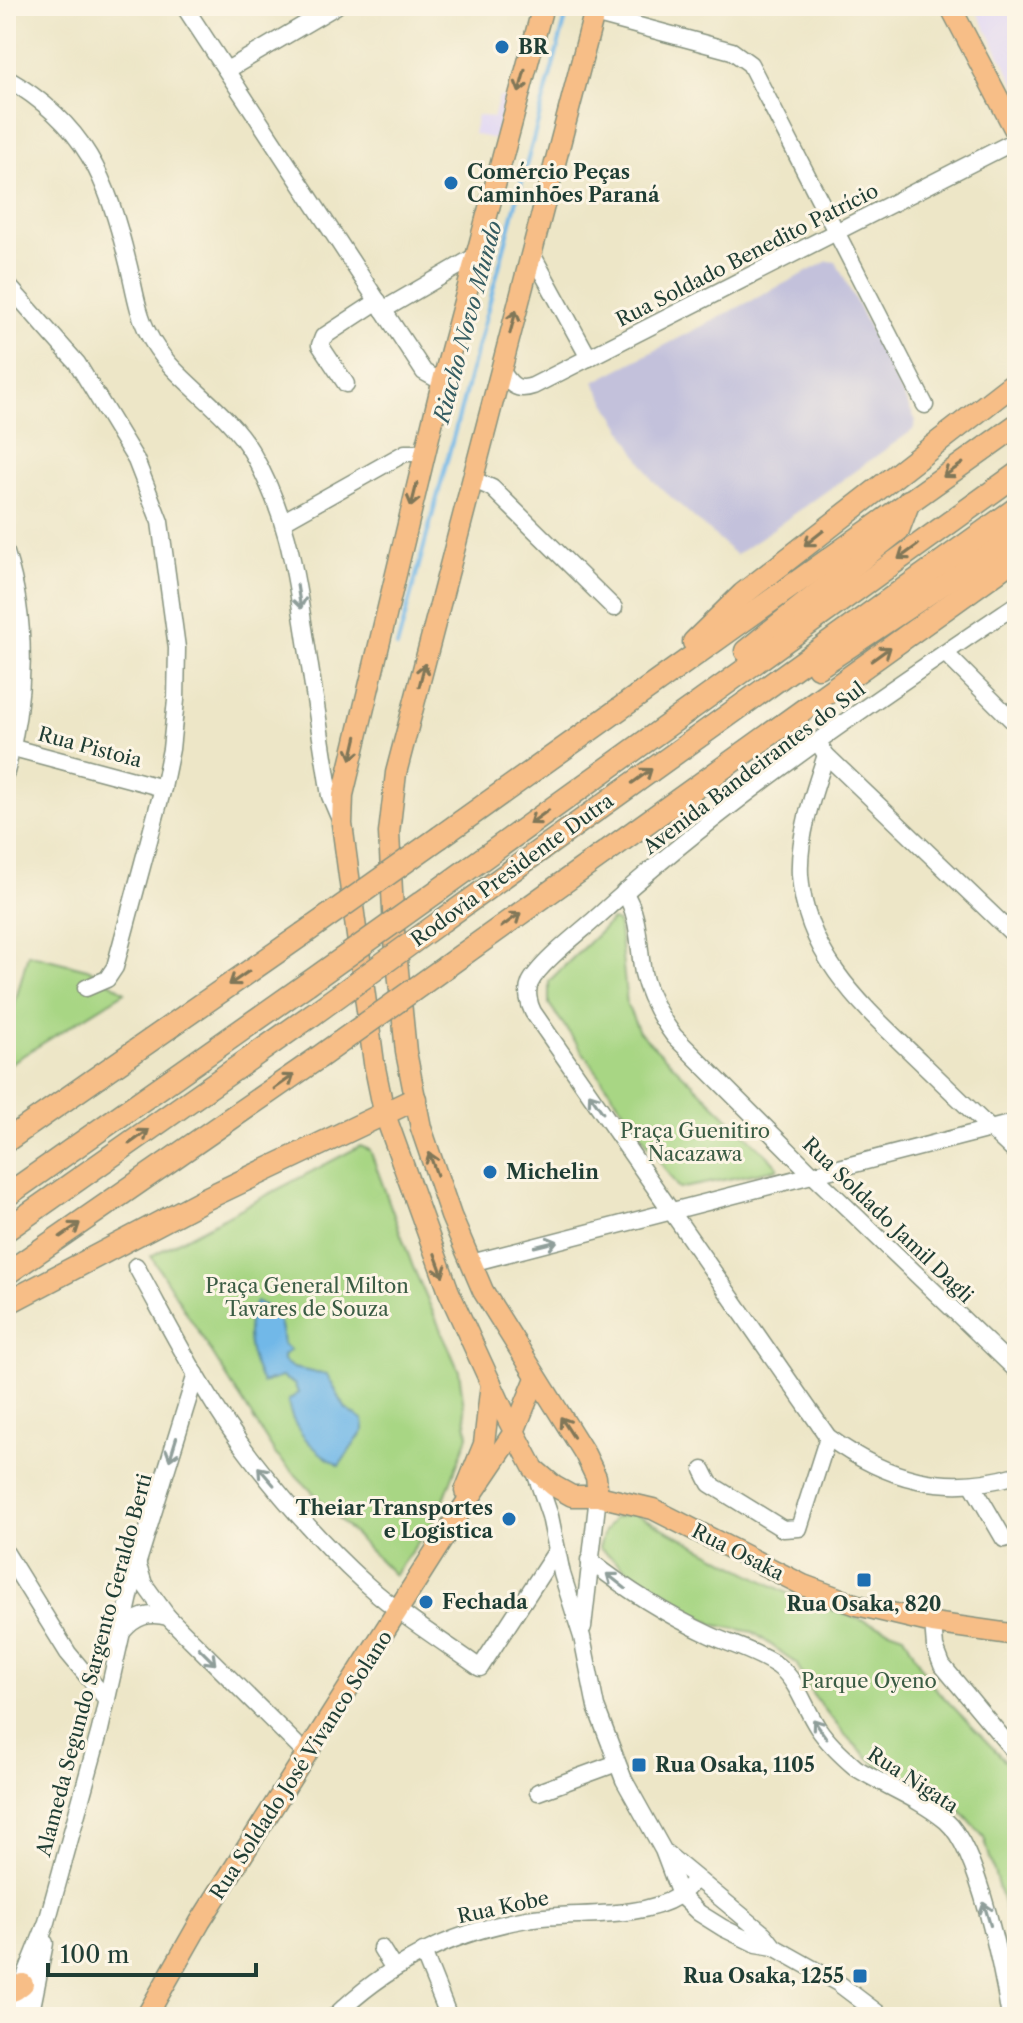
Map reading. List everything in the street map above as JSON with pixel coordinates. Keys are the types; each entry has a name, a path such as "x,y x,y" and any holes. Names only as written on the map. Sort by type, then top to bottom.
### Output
{"highway":[{"path":"682,664 702,632 743,594 1017,381"},
{"path":"6,1141 440,837 1017,425"},
{"name":"Rodovia Presidente Dutra","path":"6,1196 439,890 1017,474"},
{"path":"716,689 732,662 898,530 909,501"},
{"name":"Rodovia Presidente Dutra","path":"6,1230 312,1015 1017,508"},
{"path":"736,708 768,701 1017,534"},
{"name":"Rodovia Presidente Dutra","path":"6,1274 318,1058 1017,557"},
{"path":"6,1301 203,1200 415,1099"}],"main road":[{"path":"534,1469 449,1292 384,1112 374,1063 342,824 343,795 442,382 543,6"},
{"path":"950,6 1017,134"},
{"path":"595,10 394,784 389,833 394,930 406,1052 423,1132 451,1216 486,1297 592,1468 598,1496"},
{"path":"419,1211 442,1221 456,1256 471,1263"},
{"path":"468,1336 481,1326 507,1331"},
{"name":"Rua Soldado José Vivanco Solano","path":"146,2017 200,1922 514,1432 536,1378"},
{"name":"Rua Soldado José Vivanco Solano","path":"458,1515 484,1444 491,1383"},
{"name":"Rua Osaka","path":"534,1469 572,1496 598,1496 653,1509 803,1585 857,1605 933,1623 1017,1635"}],"street":[{"path":"184,6 424,372 442,382"},
{"path":"227,70 336,6"},
{"path":"595,10 742,56 755,72 925,405"},
{"path":"6,78 48,107 67,126 95,164 118,221 148,335 167,362 226,416 266,478 284,521 300,602 330,796 342,824"},
{"name":"Rua Soldado Benedito Patrício","path":"501,370 512,386 522,389 589,358 1017,140"},
{"path":"531,252 589,358"},
{"path":"346,384 320,345 323,337 476,256"},
{"path":"6,283 77,363 136,460 160,522 177,648 173,724 163,788 115,967 107,979 86,988"},
{"path":"284,521 405,453 425,453"},
{"path":"472,479 492,488 614,608"},
{"path":"6,553 15,580 24,669 6,772"},
{"name":"Avenida Bandeirantes do Sul","path":"672,1213 533,1012 528,996 530,983 552,958 672,851 822,749 945,653 1017,604"},
{"path":"945,653 1017,725"},
{"name":"Rua Pistoia","path":"9,746 163,788"},
{"path":"822,749 1017,938"},
{"path":"822,749 810,800 800,872 803,897 812,925 835,973 850,993 1017,1154"},
{"name":"Rua Soldado Jamil Dagli","path":"624,892 634,907 644,975 665,1024 674,1036 1017,1371"},
{"path":"471,1263 1017,1122"},
{"path":"672,1213 828,1437 854,1456 920,1482 948,1486 996,1481 1017,1475"},
{"path":"136,1266 196,1374 251,1458 366,1584 480,1668 557,1550"},
{"name":"Alameda Segundo Sargento Geraldo Berti","path":"30,2017 43,1961 47,1922 107,1700 137,1565 196,1374"},
{"path":"703,1470 710,1484 783,1529 799,1528 828,1437"},
{"path":"534,1469 550,1516 582,1637 596,1707 617,1763 663,1850 680,1895 699,1913 723,1928 756,1944 774,1947 852,1992 883,2017"},
{"path":"972,1484 1004,1539"},
{"path":"582,1637 598,1496"},
{"path":"6,1553 68,1653 107,1700"},
{"name":"Rua Nigata","path":"589,1560 632,1594 711,1636 774,1663 792,1680 817,1727 843,1757 856,1768 947,1822 962,1842 980,1889 998,1948 1010,2017"},
{"path":"137,1565 144,1584 168,1617 307,1755"},
{"path":"123,1631 144,1615 168,1617"},
{"path":"933,1623 935,1647 942,1665 1017,1755"},
{"path":"538,1792 617,1763"},
{"path":"663,1850 695,1880 764,1934 774,1947"},
{"name":"Rua Kobe","path":"334,2017 394,1969 444,1941 486,1927 555,1915 638,1910 661,1905 680,1895 695,1880"},
{"name":"Alameda Segundo Sargento Geraldo Berti","path":"13,2017 14,1988 47,1922"},
{"path":"381,1948 394,1969"},
{"path":"423,1952 449,2017"}],"shaded area":[{"path":"974,6 1017,6 1017,88"},
{"path":"499,97 506,98 495,139 473,134 477,115 493,118"},
{"path":"828,261 836,262 916,421 913,430 736,555 653,481 594,382"}],"green space":[{"name":"Praça Guenitiro Nacazawa","path":"612,920 618,922 627,1005 639,1032 773,1161 777,1169 679,1189 549,1004 549,981"},
{"path":"28,954 91,970 125,992 6,1066 6,1037"},
{"name":"Praça General Milton Tavares de Souza","path":"360,1146 370,1150 413,1267 459,1371 468,1436 438,1515 394,1575 276,1455 151,1256"},
{"name":"Parque Oyeno","path":"634,1513 793,1596 904,1635 929,1682 1017,1773 1017,1952 984,1837 950,1799 878,1767 846,1736 812,1694 796,1663 753,1632 715,1625 657,1592 599,1548 604,1532 614,1518"}],"water":[{"path":"256,1302 270,1309 277,1318 283,1345 290,1350 283,1356 283,1361 293,1368 327,1375 346,1409 363,1420 364,1430 339,1466 314,1447 294,1422 288,1401 298,1393 295,1385 282,1377 262,1383 248,1343 251,1312"}],"waterway":[{"name":"Riacho Novo Mundo","path":"397,647 569,6"}],"place":[{"name":"BR","path":"502,47"},
{"name":"Comércio Peças Caminhões Paraná","path":"451,183"},
{"name":"Michelin","path":"490,1172"},
{"name":"Theiar Transportes e Logistica","path":"509,1519"},
{"name":"Rua Osaka, 820","path":"864,1580"},
{"name":"Fechada","path":"426,1602"},
{"name":"Rua Osaka, 1105","path":"639,1765"},
{"name":"Rua Osaka, 1255","path":"860,1976"}]}
